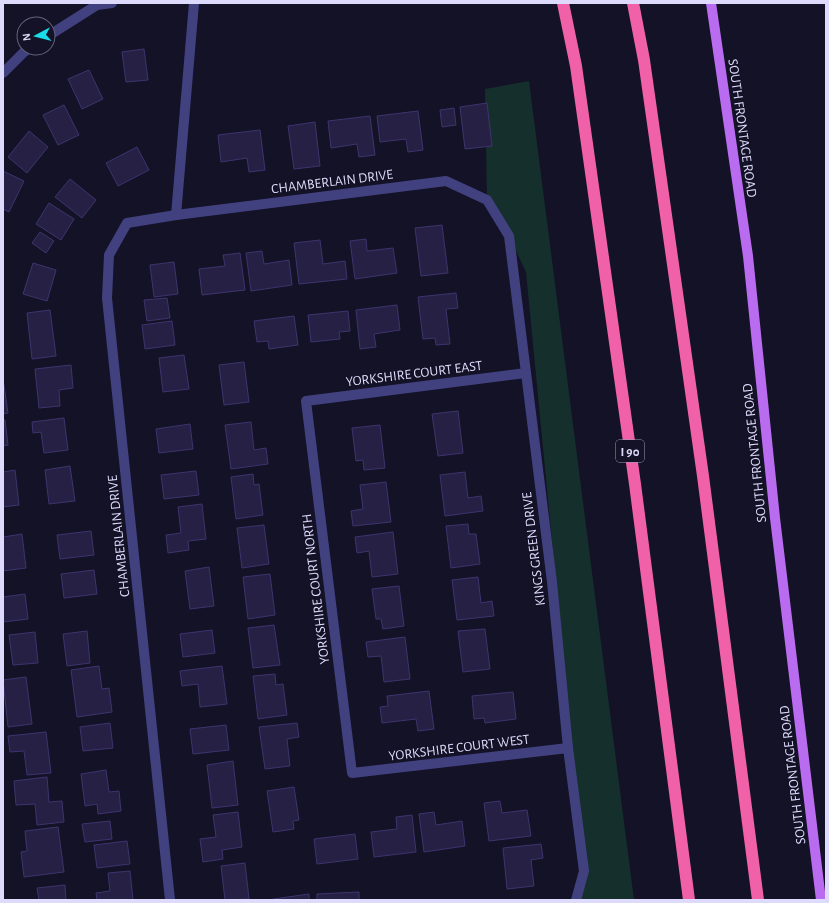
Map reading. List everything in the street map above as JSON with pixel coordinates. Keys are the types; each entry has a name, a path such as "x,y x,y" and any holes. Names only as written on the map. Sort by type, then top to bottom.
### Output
{"highway":[{"name":"I 90","path":"562,3 576,66 629,445 689,900"},
{"path":"633,3 644,60 703,476 758,900"}],"main road":[{"name":"SOUTH FRONTAGE ROAD","path":"711,3 748,256 775,518 821,900"}],"street":[{"path":"56,31 97,5 112,3"},
{"path":"176,215 194,3"},
{"path":"3,73 20,56"},
{"name":"CHAMBERLAIN DRIVE","path":"170,900 107,298 109,255 127,223 176,215 446,181 487,200"},
{"name":"KINGS GREEN DRIVE","path":"487,200 509,236 552,582 568,748 584,871 576,900"},
{"name":"YORKSHIRE COURT EAST","path":"306,401 526,373"},
{"name":"YORKSHIRE COURT NORTH","path":"306,401 352,774"},
{"name":"YORKSHIRE COURT WEST","path":"352,774 568,748"}],"green space":[{"path":"529,81 634,900 576,900 584,871 526,272 509,236 487,200 485,89"}],"building":[{"path":"144,49 148,80 126,82 122,52"},
{"path":"89,70 103,99 82,109 68,79"},
{"path":"487,103 492,146 465,149 460,107"},
{"path":"64,105 79,135 58,145 43,115"},
{"path":"454,108 456,125 442,127 440,110"},
{"path":"418,111 423,150 408,152 406,139 380,142 377,116"},
{"path":"370,116 375,155 359,157 357,144 331,148 328,121"},
{"path":"315,122 320,166 294,169 288,126"},
{"path":"260,130 265,170 249,172 247,158 221,162 218,135"},
{"path":"29,131 48,147 27,173 8,157"},
{"path":"137,147 149,170 118,186 106,163"},
{"path":"3,171 24,181 9,212 3,209"},
{"path":"70,179 96,200 82,218 55,197"},
{"path":"49,203 74,219 61,240 36,224"},
{"path":"442,225 448,273 421,276 415,228"},
{"path":"40,232 54,241 46,253 32,243"},
{"path":"366,239 367,251 393,248 397,273 355,279 350,241"},
{"path":"320,240 323,264 345,261 347,279 299,284 294,243"},
{"path":"262,251 264,264 289,260 292,285 251,291 246,253"},
{"path":"240,253 245,290 202,295 199,269 225,266 223,255"},
{"path":"174,262 178,294 154,297 150,265"},
{"path":"33,263 56,270 47,301 23,294"},
{"path":"456,293 458,308 446,309 450,344 436,345 435,338 423,339 418,297"},
{"path":"167,298 170,318 147,321 144,300"},
{"path":"397,305 400,330 374,334 376,347 360,349 356,310"},
{"path":"50,310 56,356 32,359 27,313"},
{"path":"348,311 350,331 339,332 340,339 311,342 308,315"},
{"path":"294,316 298,345 269,349 268,341 257,342 254,321"},
{"path":"172,321 175,345 145,349 142,325"},
{"path":"184,355 189,389 163,392 159,358"},
{"path":"244,362 249,402 224,405 219,365"},
{"path":"71,365 73,388 59,390 60,406 39,408 35,369"},
{"path":"3,379 8,413 3,414"},
{"path":"458,411 463,453 438,456 432,414"},
{"path":"64,418 68,450 44,453 41,432 33,433 32,422"},
{"path":"3,420 5,420 8,445 3,446"},
{"path":"251,422 254,450 266,448 268,464 231,469 225,425"},
{"path":"190,424 193,449 159,453 156,429"},
{"path":"380,425 385,468 364,470 363,460 356,461 352,428"},
{"path":"70,466 75,501 49,504 45,470"},
{"path":"15,470 19,505 3,507 3,472"},
{"path":"196,471 199,495 164,499 161,475"},
{"path":"465,472 468,498 481,496 483,511 445,516 440,475"},
{"path":"253,474 254,485 259,484 263,515 236,519 231,477"},
{"path":"386,482 391,522 353,526 351,511 363,509 360,485"},
{"path":"202,504 206,539 188,541 189,550 168,553 166,535 181,533 178,507"},
{"path":"468,524 469,534 476,534 480,564 451,568 446,526"},
{"path":"264,525 269,564 242,568 237,528"},
{"path":"91,531 94,555 60,559 57,535"},
{"path":"393,532 398,574 372,577 369,551 357,553 355,537"},
{"path":"22,534 26,568 3,571 3,537"},
{"path":"209,567 214,606 190,609 185,571"},
{"path":"94,570 97,594 64,598 61,574"},
{"path":"270,574 275,615 248,619 243,577"},
{"path":"478,577 481,603 492,601 494,616 457,620 452,580"},
{"path":"399,586 404,626 383,629 381,619 376,619 372,589"},
{"path":"25,594 28,619 3,622 3,597"},
{"path":"274,625 280,665 253,668 248,628"},
{"path":"485,629 490,669 463,672 458,631"},
{"path":"212,630 215,653 183,657 180,634"},
{"path":"87,631 90,663 67,666 63,634"},
{"path":"35,632 38,663 13,665 9,635"},
{"path":"405,637 410,679 384,682 381,656 368,657 366,642"},
{"path":"99,666 102,689 109,688 112,712 77,717 71,670"},
{"path":"222,666 227,704 200,707 198,684 182,686 180,671"},
{"path":"275,674 276,685 283,684 287,715 258,719 253,676"},
{"path":"26,677 32,724 8,727 3,680"},
{"path":"429,691 434,729 418,731 416,719 382,723 380,707 388,706 387,696"},
{"path":"513,692 516,719 485,723 484,718 474,719 472,696"},
{"path":"110,723 113,748 83,751 80,727"},
{"path":"297,723 299,737 287,739 290,766 265,769 259,727"},
{"path":"226,725 229,750 193,754 190,729"},
{"path":"46,732 51,773 27,775 24,751 10,752 8,736"},
{"path":"233,761 238,805 212,808 207,765"},
{"path":"106,770 109,792 119,791 121,811 98,814 97,804 85,806 81,774"},
{"path":"47,777 49,802 62,801 64,822 37,825 35,804 16,805 14,781"},
{"path":"294,787 299,820 293,821 294,829 273,832 267,791"},
{"path":"500,801 502,813 527,810 531,836 489,841 484,803"},
{"path":"238,812 242,847 222,850 223,859 203,862 200,839 216,837 213,815"},
{"path":"434,812 436,825 462,821 465,846 424,852 419,814"},
{"path":"412,815 416,852 374,857 371,832 397,829 396,817"},
{"path":"110,821 112,839 85,842 82,824"},
{"path":"58,827 64,872 24,877 21,852 27,851 25,831"},
{"path":"355,834 358,859 317,864 314,839"},
{"path":"127,841 130,864 97,868 94,845"},
{"path":"541,844 543,858 531,860 534,886 507,889 503,848"},
{"path":"245,863 249,899 225,900 221,866"},
{"path":"130,871 133,900 97,900 96,893 110,891 108,873"},
{"path":"65,885 66,900 39,900 37,888"},
{"path":"359,892 359,900 317,900 317,894"},
{"path":"309,894 309,900 267,900"}]}
